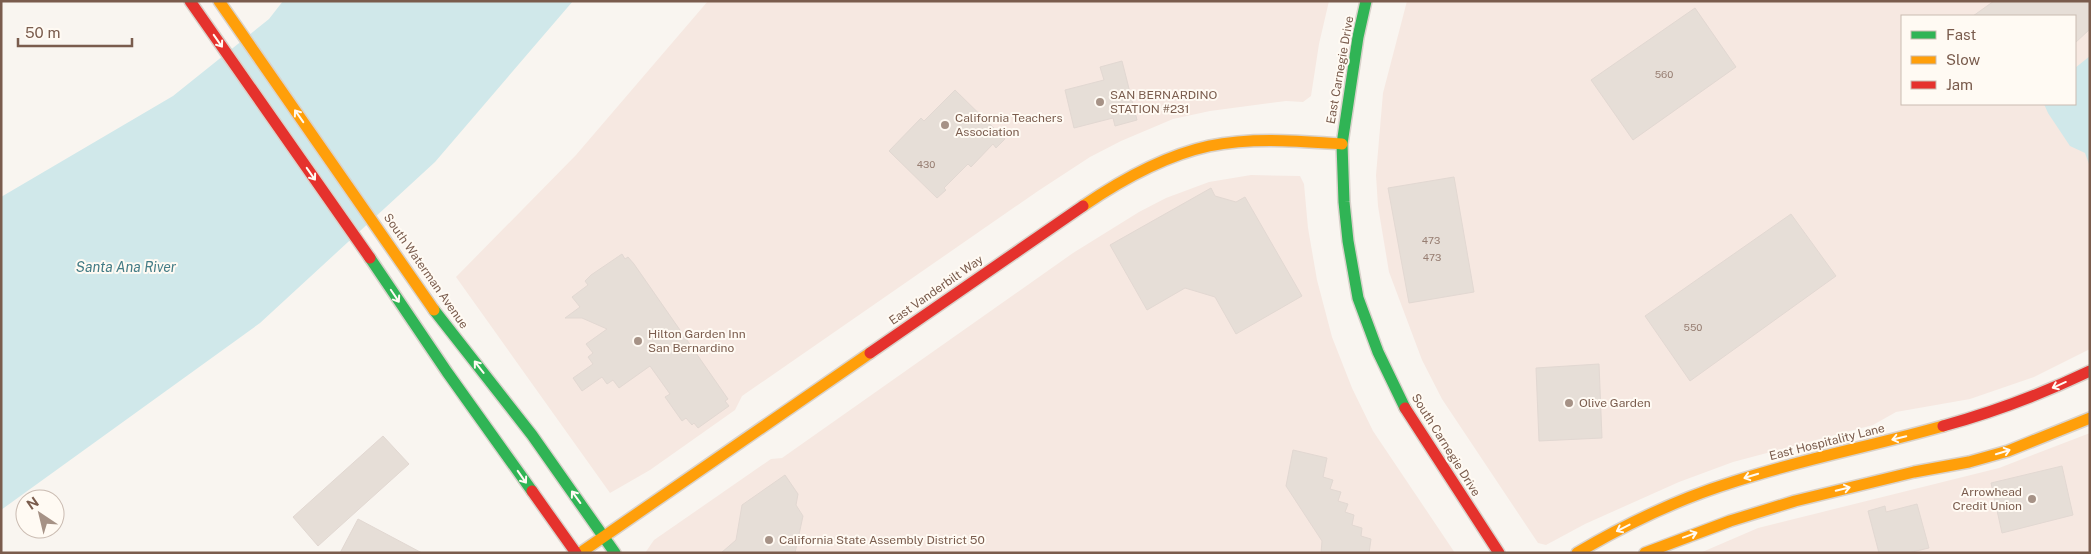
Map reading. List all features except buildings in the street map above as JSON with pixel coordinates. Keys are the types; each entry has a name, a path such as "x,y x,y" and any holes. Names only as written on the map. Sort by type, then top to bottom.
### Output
{"main road":[{"path":"190,1 368,255 447,372 576,553"},
{"name":"South Waterman Avenue","path":"219,1 435,311 532,434 615,553"},
{"name":"East Carnegie Drive","path":"1342,144 1358,37 1366,1"},
{"name":"East Vanderbilt Way","path":"580,553 1117,183 1155,164 1191,150 1242,142 1276,140 1342,144"},
{"name":"South Carnegie Drive","path":"1342,144 1344,202 1348,241 1358,298 1378,352 1407,413 1498,553"},
{"name":"East Hospitality Lane","path":"1577,553 1632,524 1716,488 1787,466 1963,421 2028,398 2090,371"},
{"path":"1645,553 1721,524 1795,501 1914,472 1971,461 2008,450 2090,418"}],"shaded area":[{"path":"708,1 1329,1 1319,44 1311,96 1303,102 1286,101 1210,111 1173,119 1121,141 1090,157 742,396 735,410 650,470 610,493 456,277 576,155"},
{"path":"1407,1 2090,1 2090,349 2034,377 1970,399 1896,412 1873,425 1733,462 1679,482 1585,524 1546,545 1538,543 1442,399 1422,360 1389,272 1378,206 1376,175 1383,93"},
{"path":"1251,175 1300,176 1304,184 1308,228 1317,280 1332,337 1352,388 1373,431 1455,553 645,553 654,540 771,459 782,458 1073,253 1139,212 1166,198 1209,182"},
{"path":"2090,433 2090,553 1700,553 1758,528 1999,468"}],"water":[{"name":"Santa Ana River","path":"283,1 573,1 435,162 260,323 30,489 15,489 15,500 1,510 1,197 173,96 269,19"},
{"path":"2090,56 2090,167 2085,153 2070,146 2044,105 2076,105 2076,67"}],"traffic: fast":[{"path":"1366,1 1358,37 1342,144 1344,202 1348,241 1358,298 1378,352 1405,408"},
{"path":"370,258 447,372 532,491"},
{"path":"434,310 532,435 615,553"}],"traffic: slow":[{"path":"219,1 434,310"},
{"path":"1083,206 1143,170 1192,150 1242,141 1342,144"},
{"path":"580,553 870,353"},
{"path":"1645,553 1730,521 1795,501 1914,472 1969,462 2008,451 2090,418"},
{"path":"1577,553 1614,532 1692,496 1785,466 1943,426"}],"traffic: jam":[{"path":"190,1 370,258"},
{"path":"870,353 1083,206"},
{"path":"1943,426 2018,402 2090,371"},
{"path":"1405,408 1499,553"},
{"path":"532,491 576,553"}],"place":[{"name":"SAN BERNARDINO STATION #231","path":"1100,102"},
{"name":"California Teachers Association","path":"945,125"},
{"name":"Hilton Garden Inn San Bernardino","path":"638,341"},
{"name":"Olive Garden","path":"1569,403"},
{"name":"Arrowhead Credit Union","path":"2032,499"},
{"name":"California State Assembly District 50","path":"769,540"}]}
